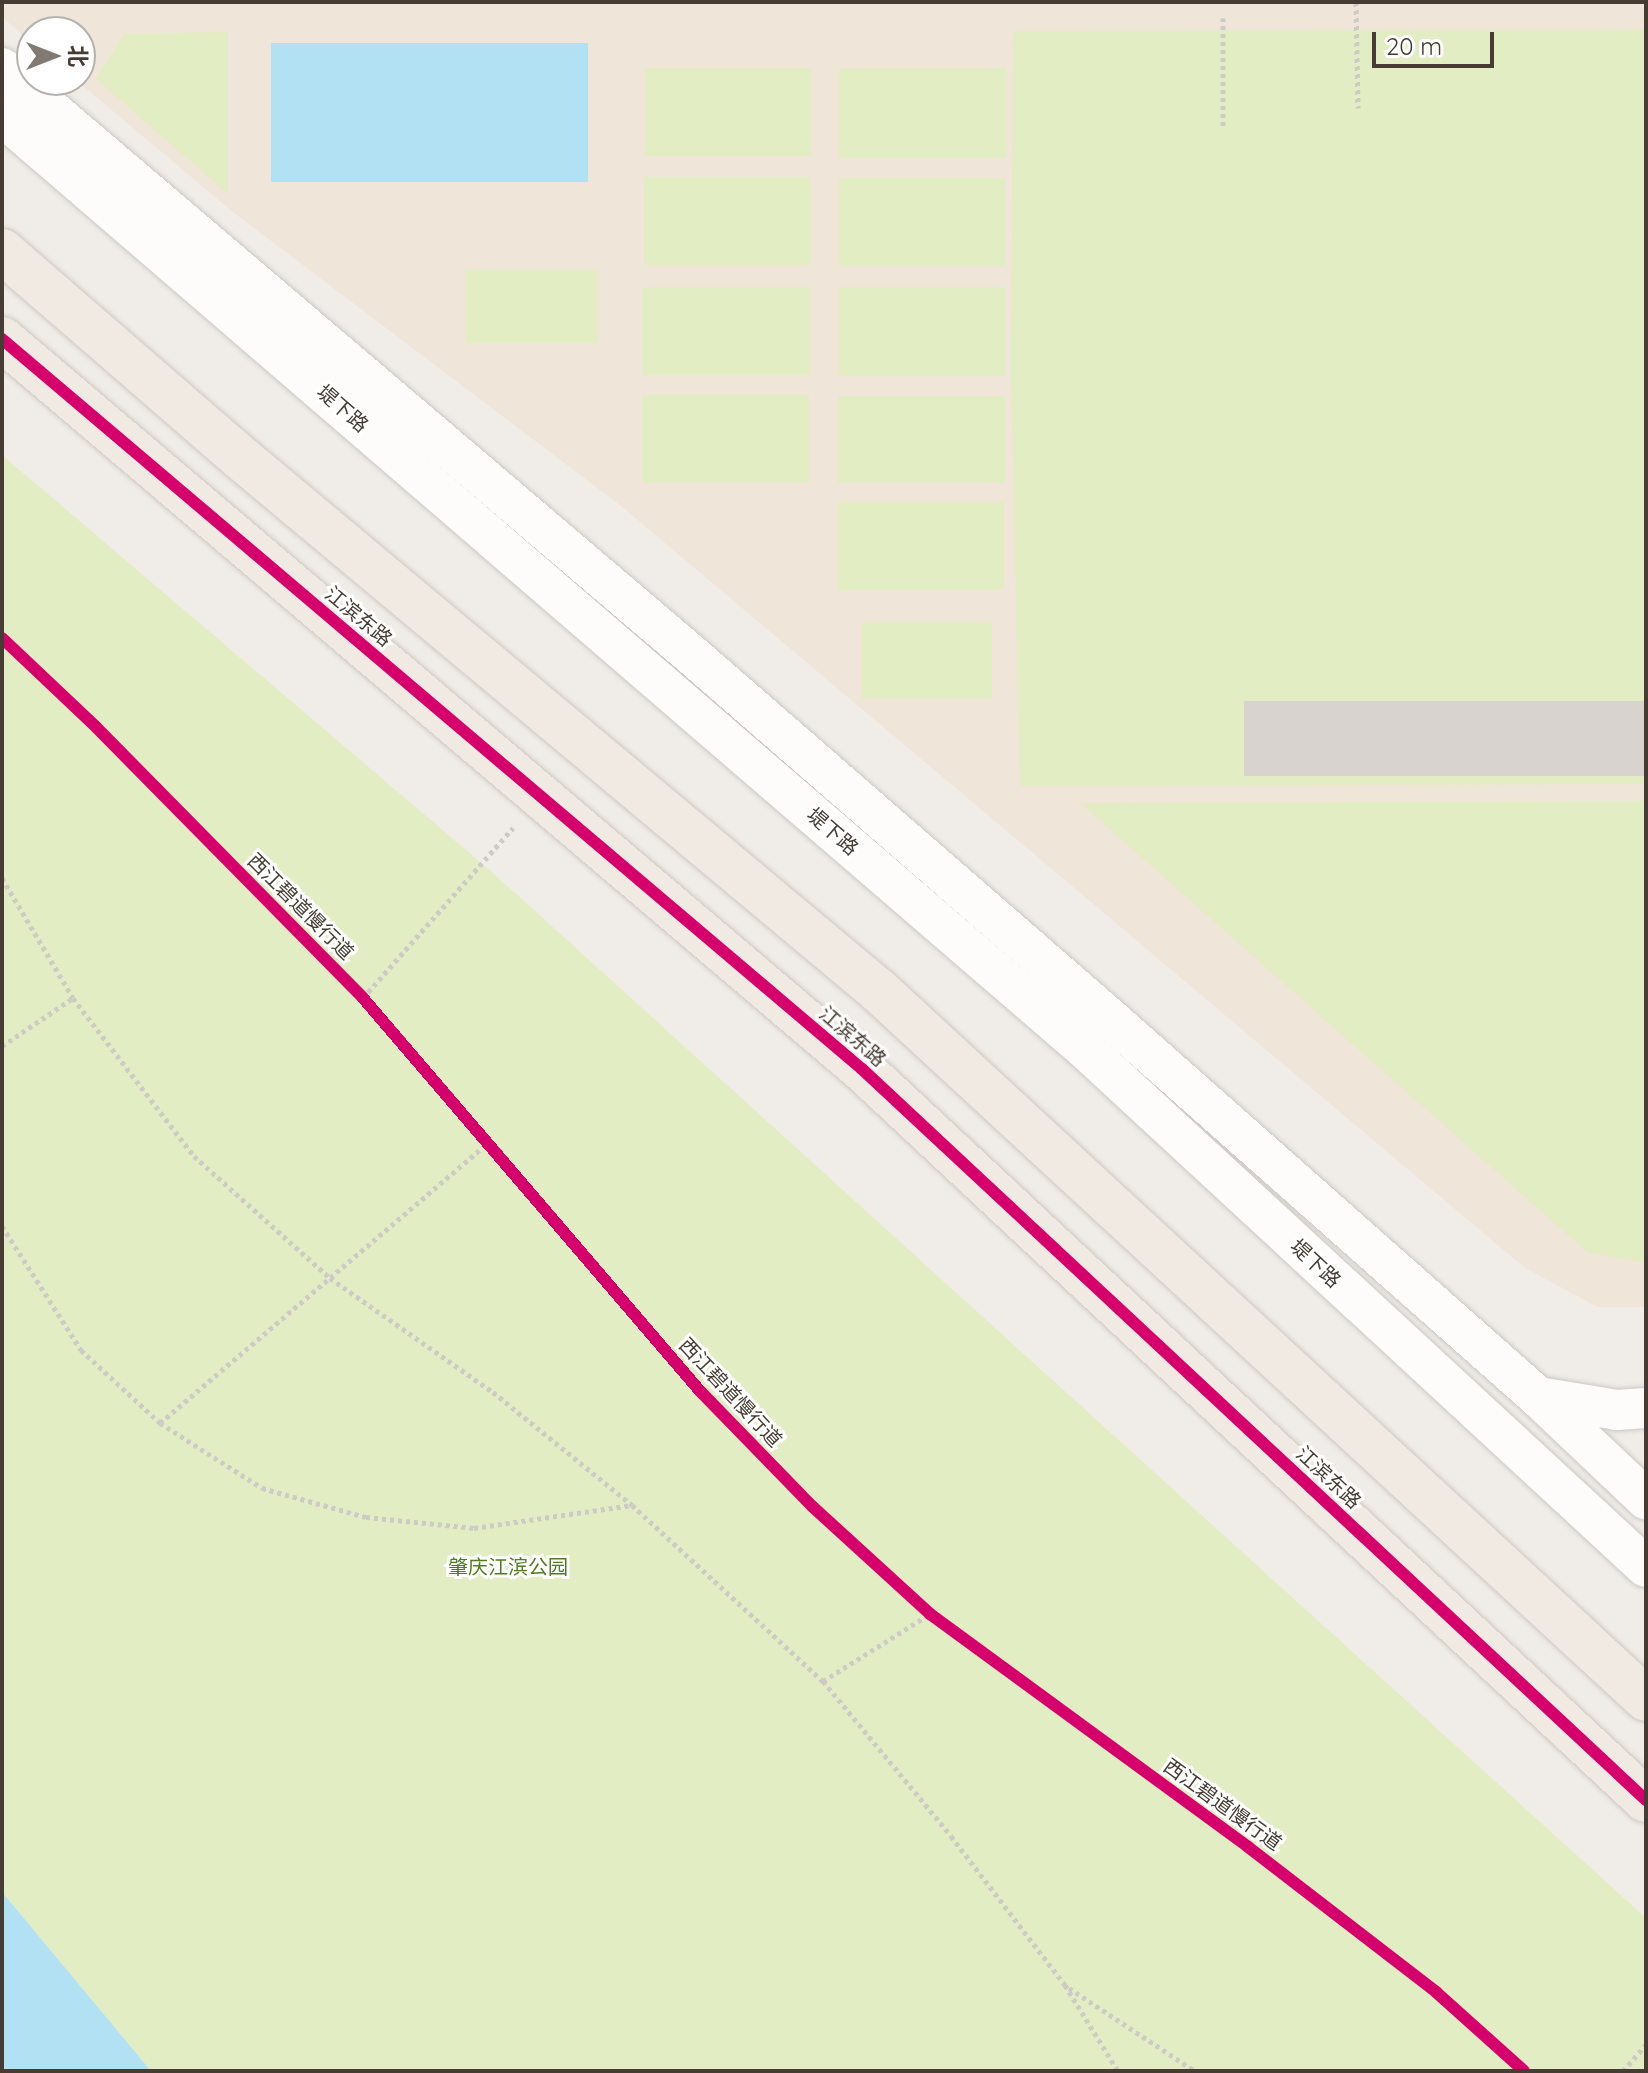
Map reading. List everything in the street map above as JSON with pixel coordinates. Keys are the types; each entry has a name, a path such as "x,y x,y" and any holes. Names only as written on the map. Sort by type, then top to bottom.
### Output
{"main road":[{"path":"2,251 241,458 878,990 1646,1699"},
{"name":"江滨东路","path":"2,339 862,1069 1646,1800"}],"street":[{"name":"堤下路","path":"2,68 694,657 1114,1022 1538,1397 1646,1499"},
{"name":"堤下路","path":"2,116 1083,1047 1646,1567"},
{"path":"1538,1397 1617,1410 1646,1408"}],"path":[{"path":"1356,2 1358,108"},
{"path":"1223,18 1223,126"},
{"path":"363,998 541,796"},
{"path":"2,878 73,998 194,1156 330,1278 493,1392 632,1505 823,1681 951,1836 1065,1985 1118,2071"},
{"path":"2,1046 73,998"},
{"path":"478,1131 498,1155"},
{"path":"160,1423 488,1143"},
{"path":"2,1226 81,1350 160,1423 262,1488 366,1517 474,1528 632,1505"},
{"path":"918,1604 943,1624"},
{"path":"823,1681 930,1614"},
{"path":"1065,1985 1195,2071"},
{"path":"1623,2071 1646,2045"}],"shaded area":[{"path":"2,2 1646,2 1646,1307 1598,1307 1525,1268 620,505 233,212 95,96 96,16 16,16 16,29 2,17"}],"green space":[{"path":"1646,30 1646,784 1020,786 1011,377 1013,31"},
{"path":"228,32 228,194 96,79 124,34"},
{"path":"645,68 811,68 811,156 645,156"},
{"path":"839,68 1006,68 1006,158 839,158"},
{"path":"644,177 811,177 811,265 644,265"},
{"path":"839,178 1005,178 1005,266 839,266"},
{"path":"466,270 598,270 598,343 466,343"},
{"path":"643,287 810,287 810,375 643,375"},
{"path":"839,287 1005,287 1005,376 839,376"},
{"path":"643,395 809,395 809,483 643,483"},
{"path":"838,396 1005,396 1005,483 838,483"},
{"name":"肇庆江滨公园","path":"2,455 493,873 1646,1918 1646,2071 151,2071 2,1892"},
{"path":"838,502 1004,502 1004,590 838,590"},
{"path":"862,622 992,622 992,699 862,699"},
{"path":"1646,801 1646,1263 1588,1253 1080,803"}],"water":[{"path":"271,43 588,43 588,182 271,182"},
{"path":"2,1892 151,2071 2,2071"}],"building":[{"path":"1244,701 1646,701 1646,776 1244,776"}],"cycle path":[{"path":"2,339 862,1069 1646,1800"},
{"name":"西江碧道慢行道","path":"2,638 96,727 363,998 700,1391 813,1507 930,1614 1248,1847 1436,1992 1524,2071"}]}
